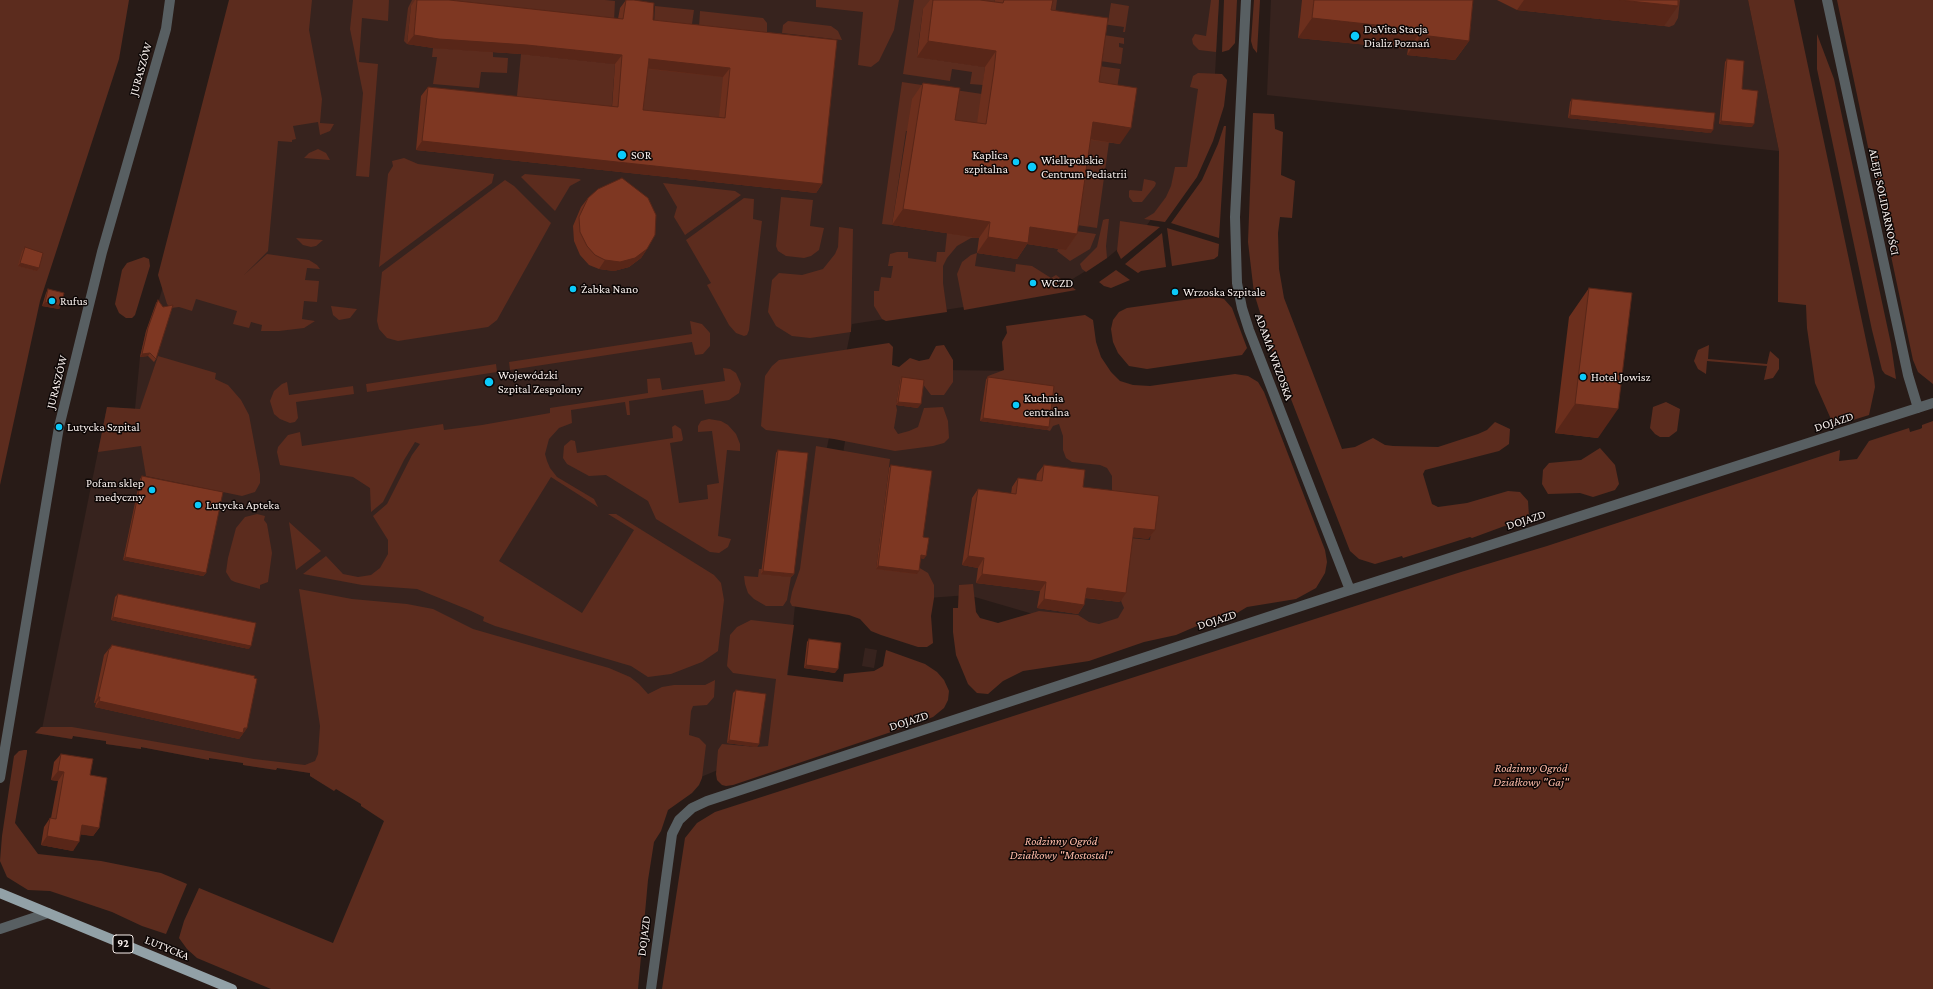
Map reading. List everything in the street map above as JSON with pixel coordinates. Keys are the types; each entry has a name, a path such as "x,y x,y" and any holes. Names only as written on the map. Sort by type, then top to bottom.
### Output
{"main road":[{"name":"LUTYCKA","path":"0,893 232,989"}],"street":[{"name":"JURASZÓW","path":"0,778 59,427 102,252 162,43 170,0"},
{"name":"ADAMA WRZOSKA","path":"1246,0 1235,229 1237,283 1242,308 1254,343 1350,590"},
{"name":"ALEJE SOLIDARNOŚCI","path":"1827,0 1908,375 1918,408"},
{"name":"DOJAZD","path":"651,989 672,834 679,820 692,808 722,796 1350,590 1933,403"},
{"path":"0,929 48,913"}],"shaded area":[{"name":"Wojewódzki Szpital Zespolony","path":"248,0 1219,0 1215,74 1196,155 1147,225 1107,258 1066,283 1016,299 852,324 795,605 781,744 657,795 323,784 310,776 310,773 277,768 276,770 209,758 209,760 141,747 141,749 106,744 106,741 73,736 72,739 41,734 107,407 135,409 140,357 146,331 159,300"},
{"path":"1271,0 1748,0 1779,151 1267,95"},
{"path":"857,369 1018,371 1182,461 1165,608 1088,630 968,595 874,602 821,587"},
{"path":"865,648 877,650 874,668 862,666"}],"green space":[{"path":"0,0 129,0 119,59 40,301 0,485"},
{"path":"229,0 312,0 309,30 322,99 320,123 334,124 330,131 320,135 318,122 293,126 296,139 292,140 292,142 278,141 268,251 244,275 267,254 309,260 317,265 320,269 307,268 305,280 319,281 317,302 304,301 302,319 315,321 304,328 279,331 261,331 262,325 251,322 249,328 233,324 237,311 196,299 192,311 179,307 171,308 167,304 158,275"},
{"path":"353,0 389,0 388,21 362,18 359,62 378,64 369,177 356,176 363,93 350,29"},
{"path":"412,0 615,1 614,21 411,6 407,44 404,41 408,8"},
{"path":"816,0 899,0 894,30 879,61 871,67 858,65 863,12 816,7"},
{"path":"914,0 945,0 981,5 982,0 995,0 992,19 923,9 917,57 985,67 983,85 970,84 972,72 952,69 950,81 903,74"},
{"path":"1044,0 1057,0 1055,15 1108,22 1111,3 1129,6 1125,32 1123,32 1124,27 1066,19 1041,20"},
{"path":"1211,0 1219,0 1216,52 1199,50 1193,44 1192,39 1195,34 1206,36"},
{"path":"1224,0 1237,0 1235,43 1229,50 1222,52"},
{"path":"1254,0 1260,0 1257,53 1253,48 1251,41"},
{"path":"1667,0 1680,0 1678,18 1674,25 1669,27 1664,26"},
{"path":"1748,0 1794,0 1874,378 1875,387 1869,415 1834,426 1815,383 1807,328 1806,305 1778,302 1779,151"},
{"path":"1837,0 1933,0 1933,384 1918,372 1913,360"},
{"path":"655,6 694,10 692,24 687,29 654,25"},
{"path":"700,11 763,18 767,23 767,35 699,27"},
{"path":"788,21 831,26 838,31 842,40 782,33 783,25"},
{"path":"1097,34 1124,38 1124,44 1119,43 1119,47 1123,48 1121,64 1093,60"},
{"path":"1817,34 1834,79 1891,344 1896,379 1885,374 1882,370 1872,330 1817,69"},
{"path":"433,48 493,52 493,57 508,58 507,73 481,72 479,88 433,84 437,57 432,57"},
{"path":"521,54 615,64 611,116 516,106"},
{"path":"1092,65 1120,69 1115,102 1043,75"},
{"path":"643,68 737,78 723,86 720,113 733,129 636,119"},
{"path":"1198,73 1222,74 1227,80 1224,106 1213,141 1197,177 1165,222 1144,219 1154,213 1166,197 1171,186 1175,167 1187,167 1198,89 1190,87 1193,76"},
{"path":"902,82 982,94 975,140 906,131 892,225 882,224"},
{"path":"1253,113 1274,114 1275,129 1283,132 1281,175 1295,181 1292,218 1280,217 1278,233 1279,269 1284,298 1342,449 1355,447 1373,438 1385,445 1438,447 1478,434 1487,430 1495,422 1510,429 1509,444 1499,451 1425,470 1423,474 1432,504 1438,507 1467,503 1508,491 1520,492 1528,501 1529,517 1472,538 1470,537 1403,558 1402,556 1375,564 1359,559 1350,551 1270,345 1254,293 1248,242"},
{"path":"1224,126 1226,126 1219,238 1171,223 1202,180 1218,144"},
{"path":"1035,132 1109,142 1097,228 1070,224"},
{"path":"318,149 326,153 330,160 304,158 309,153"},
{"path":"404,158 418,164 494,174 492,183 379,267 388,174 393,166 392,161"},
{"path":"525,174 581,180 570,186 555,211 521,177"},
{"path":"1144,179 1154,181 1156,183 1155,186 1142,202 1133,202 1129,197 1129,191 1142,191"},
{"path":"505,180 514,186 551,223 497,320 488,327 398,341 387,338 379,329 377,321 382,272"},
{"path":"663,183 735,191 741,195 685,235 674,217 677,207"},
{"path":"781,197 813,200 810,226 824,228 819,250 811,256 804,258 786,256 778,251 776,246"},
{"path":"744,198 754,199 753,219 762,221 749,330 747,335 744,336 736,333 729,325 707,285 711,283 686,240"},
{"path":"1109,219 1106,246 1107,258 1086,272 1082,269 1080,264 1097,247 1103,220"},
{"path":"1120,221 1160,227 1121,259 1117,251"},
{"path":"839,227 853,229 851,332 810,338 792,336 776,326 768,312 772,280 779,273 802,275 823,269 835,254 838,247"},
{"path":"1167,228 1219,244 1218,256 1214,259 1172,266"},
{"path":"1069,230 1096,234 1090,249 1070,261 1057,251"},
{"path":"947,233 979,238 971,238 957,246 947,258 943,266 943,283 947,312 886,321 882,319 874,306 874,291 879,291 881,277 891,278 893,266 888,266 890,254 897,252 908,252 908,258 936,262 937,252 945,252"},
{"path":"1162,233 1166,267 1141,271 1138,273 1125,264"},
{"path":"296,238 323,240 316,246 311,247 303,245"},
{"path":"977,253 975,266 1015,272 1016,264 1032,266 1051,278 1056,275 1076,290 964,310 957,274 962,262 971,255"},
{"path":"144,257 149,259 150,266 135,315 132,318 126,318 119,313 115,304 122,270 127,263"},
{"path":"1116,270 1130,280 1111,288 1104,286 1099,282"},
{"path":"1212,296 1224,299 1232,308 1247,348 1242,355 1147,369 1129,366 1118,353 1113,342 1111,329 1113,320 1119,312 1127,308"},
{"path":"331,306 357,309 350,318 339,320 333,315"},
{"path":"1085,315 1093,320 1096,342 1101,357 1111,372 1120,381 1133,385 1150,386 1235,374 1248,376 1258,382 1264,392 1325,550 1327,562 1325,573 1316,588 1296,599 1247,607 1237,613 1220,616 1176,635 1144,642 1089,661 1023,671 1003,681 988,694 977,693 968,684 956,655 953,632 953,608 958,608 959,585 973,584 976,612 980,618 998,623 1039,611 1078,615 1089,622 1099,624 1118,618 1124,608 1121,601 1130,538 1150,540 1154,504 1112,499 1112,476 1107,468 1100,465 1072,462 1066,458 1063,450 1063,436 1059,424 1053,426 1050,431 1047,430 986,380 988,376 1004,370 1002,342 1007,333 1006,326"},
{"path":"690,321 702,324 710,333 710,346 703,354 695,355 692,342 510,370 509,362 692,334"},
{"path":"889,343 893,347 892,365 899,367 910,358 919,361 929,359 936,346 944,345 953,360 953,382 944,395 931,395 922,383 900,380 896,405 897,410 894,428 898,434 918,427 924,408 943,407 948,421 949,438 944,443 895,451 834,439 766,430 761,426 765,376 772,366 779,360"},
{"path":"1709,345 1708,359 1767,364 1770,351 1779,359 1779,369 1773,378 1764,380 1767,366 1707,361 1706,374 1698,369 1694,361 1698,350"},
{"path":"158,356 216,373 215,379 228,385 241,400 249,415 260,474 260,483 255,492 242,496 146,476 141,446 98,452 107,407 140,409"},
{"path":"496,364 497,372 367,392 366,384"},
{"path":"723,368 730,369 736,373 741,384 739,393 729,400 705,404 703,390 629,401 630,415 627,415 625,402 571,410 572,423 559,428 549,439 545,454 550,468 557,477 594,499 598,507 551,477 499,561 582,613 634,530 608,514 616,514 714,575 721,583 724,600 718,651 702,662 671,674 648,677 631,666 495,626 483,621 484,617 417,589 362,585 303,574 326,556 343,574 358,577 371,575 380,568 388,554 388,540 373,516 387,504 412,455 420,444 415,442 404,460 383,502 371,512 370,488 353,477 280,465 277,452 278,447 288,435 300,432 302,446 443,424 444,430 482,425 550,413 550,408 648,393 647,379 660,378 662,390 725,381"},
{"path":"287,382 289,395 353,386 354,394 296,402 298,418 295,422 290,423 280,419 274,414 270,401 274,391 282,384"},
{"path":"1666,402 1680,409 1677,431 1669,437 1660,437 1650,428 1653,407"},
{"path":"709,419 721,421 728,425 736,434 740,444 740,451 727,450 718,536 731,539 728,547 719,553 710,552 656,519 648,501 606,475 589,476 567,464 563,458 564,446 571,440 575,441 577,453 673,438 672,427 675,425 681,429 683,439 682,441 670,443 679,503 708,499 707,485 719,483 712,431 698,432 698,426 701,421"},
{"path":"1933,421 1933,989 662,989 685,838 697,823 715,812 1461,572 1547,546 1840,450 1839,461 1857,459 1869,441 1909,428 1910,432 1920,429 1922,428 1922,425"},
{"path":"816,446 890,459 876,569 918,567 928,573 934,585 934,598 931,616 933,643 927,647 918,647 871,631 860,619 849,615 792,606 790,602 800,569"},
{"path":"1600,448 1615,465 1619,484 1615,490 1593,497 1580,493 1548,494 1542,484 1543,470 1549,463 1581,460"},
{"path":"257,514 265,516 264,520 267,524 272,553 268,582 260,585 260,589 231,580 226,572 236,528 245,517"},
{"path":"289,522 321,551 296,570"},
{"path":"759,569 762,569 762,574 791,577 787,600 783,606 766,606 754,599 748,593 744,576 758,577"},
{"path":"299,589 352,599 407,604 433,609 473,629 609,668 630,677 648,694 662,687 674,685 705,685 715,680 714,697 707,705 693,706 691,711 689,735 699,738 706,745 702,778 699,785 692,793 668,810 661,831 654,842 648,880 638,989 271,989 197,958 187,949 179,938 184,921 199,888 333,943 384,821 361,806 361,804 336,789 334,791 310,776 310,773 277,768 276,770 209,758 209,760 141,747 141,749 106,744 106,741 73,736 72,739 35,733 41,727 72,727 254,759 305,765 315,761 318,754 320,726"},
{"path":"751,620 794,625 787,675 843,682 844,674 874,671 883,666 886,650 925,664 937,672 944,680 949,691 948,700 944,708 933,717 733,785 722,785 717,780 716,774 718,750 722,744 757,747 768,746 776,679 733,673 727,666 730,635 737,627"},
{"path":"27,750 27,752 15,823 38,854 101,861 161,873 187,884 166,934 142,926 112,912 50,891 28,890 7,877 0,861 2,836 14,756 19,751"}],"building":[{"path":"417,0 449,0 623,19 626,0 634,0 654,3 653,20 837,40 822,184 422,141 428,87 618,107 622,55 527,45 439,39 414,35","holes":["649,59 730,68 725,118 643,110"]},
{"path":"933,0 980,0 1003,3 1004,0 1053,0 1051,10 1108,18 1099,82 1137,88 1131,128 1093,122 1077,234 1030,227 1028,243 988,237 990,222 903,209 923,83 960,88 955,120 986,124 994,70 996,51 928,41"},
{"path":"1314,0 1473,0 1469,41 1421,35 1422,30 1312,18"},
{"path":"1620,0 1678,0 1678,6"},
{"path":"1727,59 1744,61 1742,89 1758,91 1754,124 1721,121"},
{"path":"1572,99 1715,113 1713,130 1570,115"},
{"path":"622,178 648,198 656,215 655,235 647,249 635,258 620,262 605,260 595,255 587,246 580,232 579,217 588,198 598,189"},
{"path":"25,247 43,253 39,268 20,263"},
{"path":"1589,288 1632,293 1618,409 1575,404"},
{"path":"48,289 64,293 61,306 45,302"},
{"path":"158,300 163,307 173,305 156,359 150,353 142,354 148,328"},
{"path":"902,377 924,380 921,404 898,402"},
{"name":"Kuchnia centralna","path":"988,377 1054,386 1049,427 983,418"},
{"path":"778,450 808,453 794,574 763,571"},
{"path":"891,465 932,471 923,537 929,538 926,556 921,555 919,571 878,566"},
{"path":"1044,465 1085,470 1083,487 1159,496 1155,530 1134,528 1126,593 1087,588 1084,605 1044,599 1046,582 982,574 984,558 968,556 978,489 1016,494 1018,478 1042,481"},
{"path":"142,476 223,492 206,573 125,557"},
{"path":"118,594 256,623 251,646 113,617"},
{"path":"809,639 841,643 838,669 806,665"},
{"path":"112,645 255,676 254,678 257,679 247,728 244,728 243,733 99,701 100,697 98,697 109,649"},
{"path":"736,690 766,694 759,744 729,740"},
{"path":"61,754 93,759 90,775 107,778 99,828 82,825 79,842 47,836 50,818 56,819 64,772 58,771"}],"place":[{"name":"DaVita Stacja Dializ Poznań","path":"1355,36"},
{"name":"SOR","path":"622,155"},
{"name":"Kaplica szpitalna","path":"1016,162"},
{"name":"Wielkpolskie Centrum Pediatrii","path":"1032,167"},
{"name":"WCZD","path":"1033,283"},
{"name":"Żabka Nano","path":"573,289"},
{"name":"Wrzoska Szpitale","path":"1175,292"},
{"name":"Rufus","path":"52,301"},
{"name":"Hotel Jowisz","path":"1583,377"},
{"name":"Wojewódzki Szpital Zespolony","path":"489,382"},
{"name":"Kuchnia centralna","path":"1016,405"},
{"name":"Lutycka Szpital","path":"59,427"},
{"name":"Pofam sklep medyczny","path":"152,490"},
{"name":"Lutycka Apteka","path":"198,505"}],"park label":[{"name":"Rodzinny Ogród Działkowy \"Gaj\"","path":"1531,775"},
{"name":"Rodzinny Ogród Działkowy \"Mostostal\"","path":"1061,848"}]}
